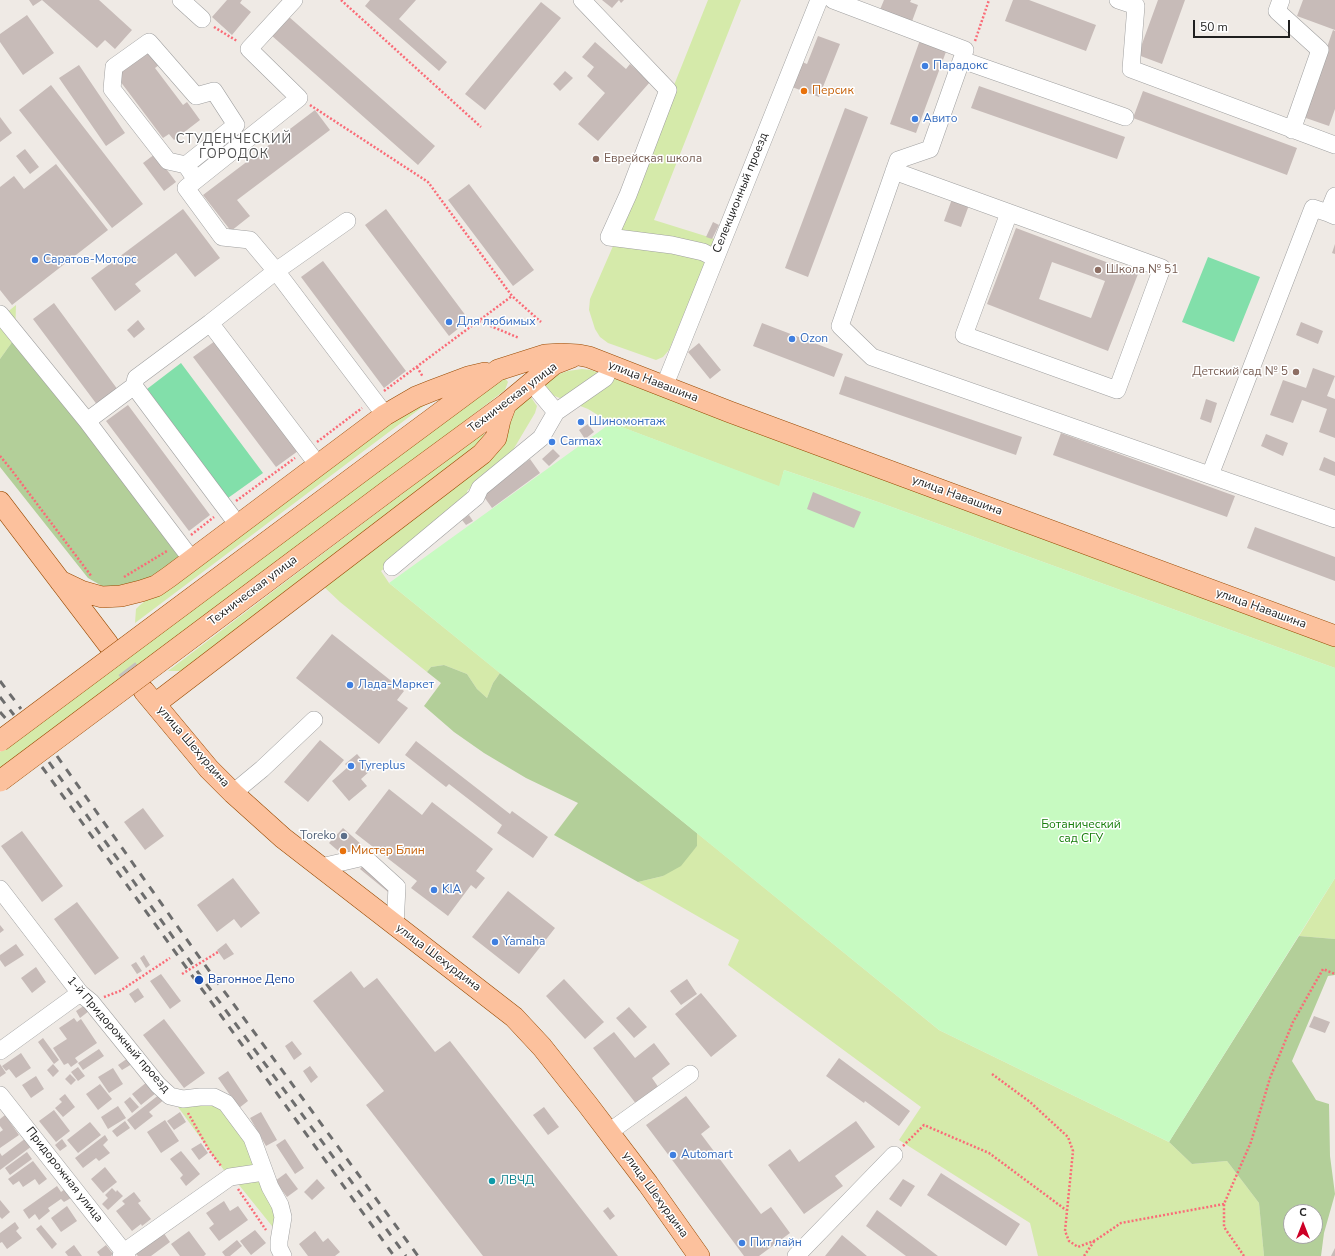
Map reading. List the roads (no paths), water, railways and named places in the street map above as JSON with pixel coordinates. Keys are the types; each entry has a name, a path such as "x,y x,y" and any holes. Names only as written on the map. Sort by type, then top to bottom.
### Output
{"main road":[{"name":"Техническая улица","path":"0,741 500,369 545,355 579,355"},
{"name":"улица Навашина","path":"579,355 588,357 664,387 1335,636"},
{"name":"Техническая улица","path":"0,781 518,394 554,364 579,355"},
{"path":"60,581 81,591 102,596 121,596 156,586 238,525 312,458 380,407 416,397 468,378 500,369"},
{"name":"улица Шехурдина","path":"518,394 500,420 496,438 482,454 149,698 209,769 283,838 514,1017 542,1047 609,1132 699,1256"},
{"path":"0,502 108,644"}],"street":[{"path":"181,0 202,19"},
{"path":"294,0 249,49 299,98 186,188 222,237 250,240 276,271 380,407"},
{"path":"582,0 668,90 628,195 610,237 672,245 703,252 715,258"},
{"name":"Селекционный проезд","path":"664,387 819,0"},
{"path":"833,0 965,50 965,61 930,149 898,160 840,326 872,357 1335,519"},
{"path":"1118,0 1136,6 1131,69 1335,145"},
{"path":"1281,0 1277,11 1320,50 1292,130"},
{"path":"186,165 236,125 214,91 196,96 149,42 114,67 112,89 168,161 186,165 196,180"},
{"path":"965,61 1125,117"},
{"path":"894,171 1162,268 1117,390 964,335 1009,213"},
{"path":"1210,475 1314,208 1331,214 1335,196"},
{"path":"87,421 134,386 136,378 210,323 276,271 347,221"},
{"path":"0,314 87,421 192,560"},
{"path":"210,323 312,458"},
{"path":"392,567 476,497 480,488 541,438 556,412 605,378 611,366"},
{"path":"500,369 515,369 522,376 522,386 518,394 556,412"},
{"path":"134,386 238,525"},
{"path":"233,793 262,769 314,720"},
{"path":"321,867 364,857 396,887 394,925"},
{"name":"1-й Придорожный проезд","path":"0,889 85,998 158,1085 170,1096 182,1099 214,1097 226,1103 252,1138 270,1187 280,1205 283,1217 279,1248 283,1256"},
{"path":"0,1051 85,998"},
{"path":"609,1132 690,1074"},
{"name":"Придорожная улица","path":"0,1095 124,1255"},
{"path":"796,1256 894,1155"},
{"path":"124,1255 230,1177 264,1172"}],"tunnel":[{"path":"108,644 144,691"}],"railway":[{"path":"0,681 21,709"},
{"path":"0,697 14,715"},
{"path":"0,712 7,720"},
{"path":"57,756 202,961 418,1256"},
{"path":"49,762 202,978 406,1256"},
{"path":"42,767 394,1256"}],"place":[{"name":"Парадокс","path":"925,66"},
{"name":"Персик","path":"804,91"},
{"name":"Авито","path":"915,119"},
{"name":"Еврейская школа","path":"596,159"},
{"name":"Саратов-Моторс","path":"35,260"},
{"name":"Школа № 51","path":"1098,270"},
{"name":"Для любимых","path":"449,322"},
{"name":"Ozon","path":"792,339"},
{"name":"Детский сад № 5","path":"1296,372"},
{"name":"Шиномонтаж","path":"581,422"},
{"name":"Carmax","path":"552,442"},
{"name":"Лада-Маркет","path":"350,685"},
{"name":"Tyreplus","path":"351,766"},
{"name":"Toreko","path":"344,836"},
{"name":"Мистер Блин","path":"343,851"},
{"name":"KIA","path":"434,890"},
{"name":"Yamaha","path":"495,942"},
{"name":"Вагонное Депо","path":"199,980"},
{"name":"Automart","path":"673,1155"},
{"name":"ЛВЧД","path":"492,1181"},
{"name":"Пит лайн","path":"742,1243"}],"district":[{"name":"СТУДЕНЧЕСКИЙ ГОРОДОК","path":"234,148"}],"park label":[{"name":"Ботанический сад СГУ","path":"1081,832"}]}
